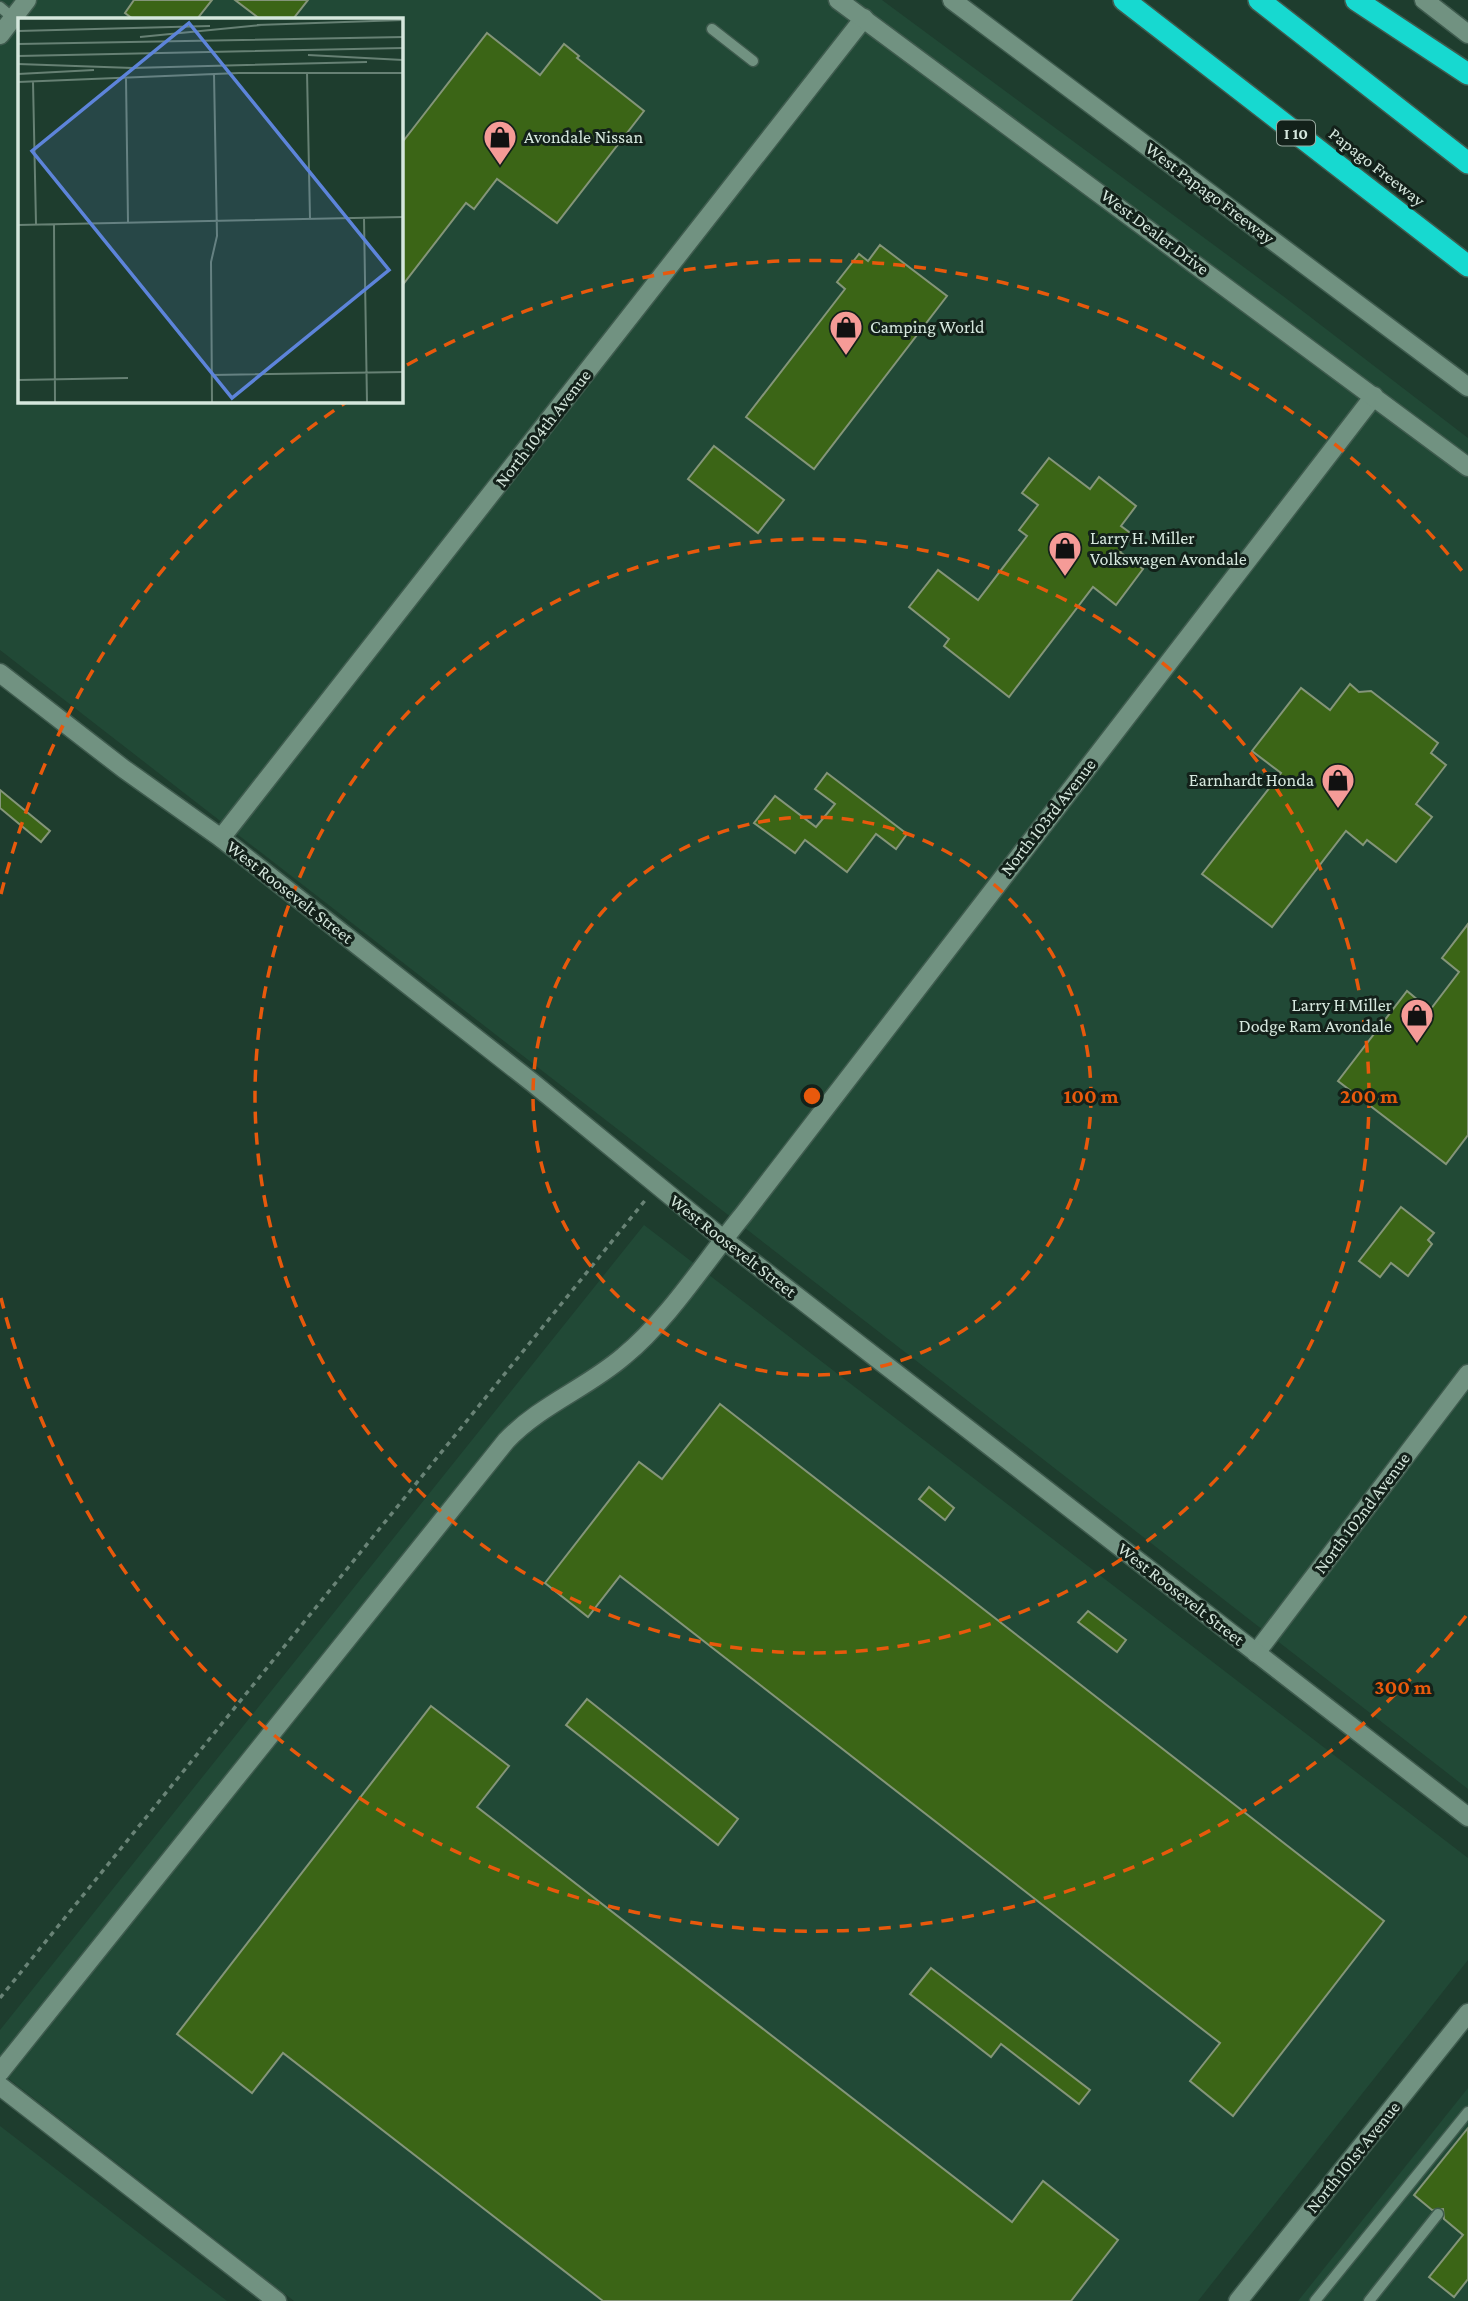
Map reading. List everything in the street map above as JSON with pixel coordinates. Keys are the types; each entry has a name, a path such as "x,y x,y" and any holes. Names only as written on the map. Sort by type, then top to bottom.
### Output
{"highway":[{"name":"Papago Freeway","path":"1124,0 1468,266"},
{"path":"1259,0 1468,163"},
{"path":"1356,0 1468,74"}],"street":[{"path":"0,34 7,12 27,0"},
{"name":"West Dealer Drive","path":"838,0 1468,467"},
{"name":"West Papago Freeway","path":"952,0 1468,387"},
{"path":"1424,0 1468,34"},
{"name":"North 104th Avenue","path":"222,838 864,18"},
{"name":"North 103rd Avenue","path":"0,2072 506,1441 524,1422 625,1356 723,1239 1374,396"},
{"name":"West Roosevelt Street","path":"0,673 124,769 222,838 523,1075 723,1239 1468,1817"},
{"name":"North 102nd Avenue","path":"1256,1653 1468,1374"},
{"name":"North 101st Avenue","path":"1238,2301 1468,2013"},
{"path":"0,2086 277,2301"}],"lane":[{"path":"712,29 753,61"},
{"path":"1315,2301 1468,2112"},
{"path":"1369,2301 1438,2214"}],"path":[{"path":"0,1998 657,1185"}],"shaded area":[{"path":"0,0 882,0 1283,296 1468,438 1468,1789 0,650"},
{"path":"644,1225 1468,1858 1468,1960 1198,2301 294,2301 0,2072 0,2030"},
{"path":"1468,2088 1468,2301 1298,2301"},
{"path":"0,2126 227,2301 0,2301"}],"building":[{"path":"134,0 212,0 198,18 132,18 125,13"},
{"path":"235,0 308,0 294,18 259,18"},
{"name":"Avondale Nissan","path":"487,33 540,75 564,44 579,56 577,58 644,111 557,223 497,179 474,209 466,203 402,286 402,143"},
{"name":"Camping World","path":"880,245 947,296 814,469 746,417 845,289 837,282 859,254 868,261"},
{"path":"714,446 784,500 758,533 688,479"},
{"name":"Larry H. Miller Volkswagen Avondale","path":"1049,458 1090,489 1099,477 1136,506 1121,526 1133,535 1120,552 1143,569 1116,605 1093,587 1009,697 944,646 949,639 909,607 938,570 978,600 1027,536 1019,530 1038,505 1022,493"},
{"name":"Earnhardt Honda","path":"1350,684 1359,692 1371,691 1438,743 1431,753 1446,765 1416,804 1432,817 1396,862 1367,840 1363,845 1346,831 1272,927 1202,874 1281,773 1252,751 1301,688 1330,710"},
{"path":"827,773 907,834 896,849 876,834 847,872 805,840 795,853 754,823 775,796 816,827 835,804 815,789"},
{"path":"0,790 50,831 41,842 0,808"},
{"name":"Larry H Miller Dodge Ram Avondale","path":"1468,924 1468,1135 1446,1164 1338,1081 1407,991 1430,1010 1459,972 1442,958"},
{"path":"1401,1207 1434,1233 1428,1240 1432,1244 1408,1276 1391,1263 1380,1277 1359,1261"},
{"path":"720,1404 1384,1921 1233,2116 1190,2081 1220,2043 620,1576 588,1617 545,1583 639,1462 662,1479"},
{"path":"929,1487 954,1508 945,1520 919,1499"},
{"path":"1088,1611 1126,1640 1117,1652 1078,1622"},
{"path":"587,1699 738,1819 718,1845 566,1725"},
{"path":"431,1706 509,1766 477,1807 1012,2222 1043,2181 1118,2240 1071,2301 603,2301 283,2053 252,2093 177,2034"},
{"path":"931,1968 1090,2090 1079,2104 1001,2044 991,2057 910,1994"},
{"path":"1468,2128 1468,2279 1454,2297 1429,2277 1463,2235 1444,2219 1443,2209 1432,2210 1414,2195"}],"place":[{"name":"Avondale Nissan","path":"500,167"},
{"name":"Camping World","path":"846,357"},
{"name":"Larry H. Miller Volkswagen Avondale","path":"1065,578"},
{"name":"Earnhardt Honda","path":"1338,810"},
{"name":"Larry H Miller Dodge Ram Avondale","path":"1417,1045"}]}
